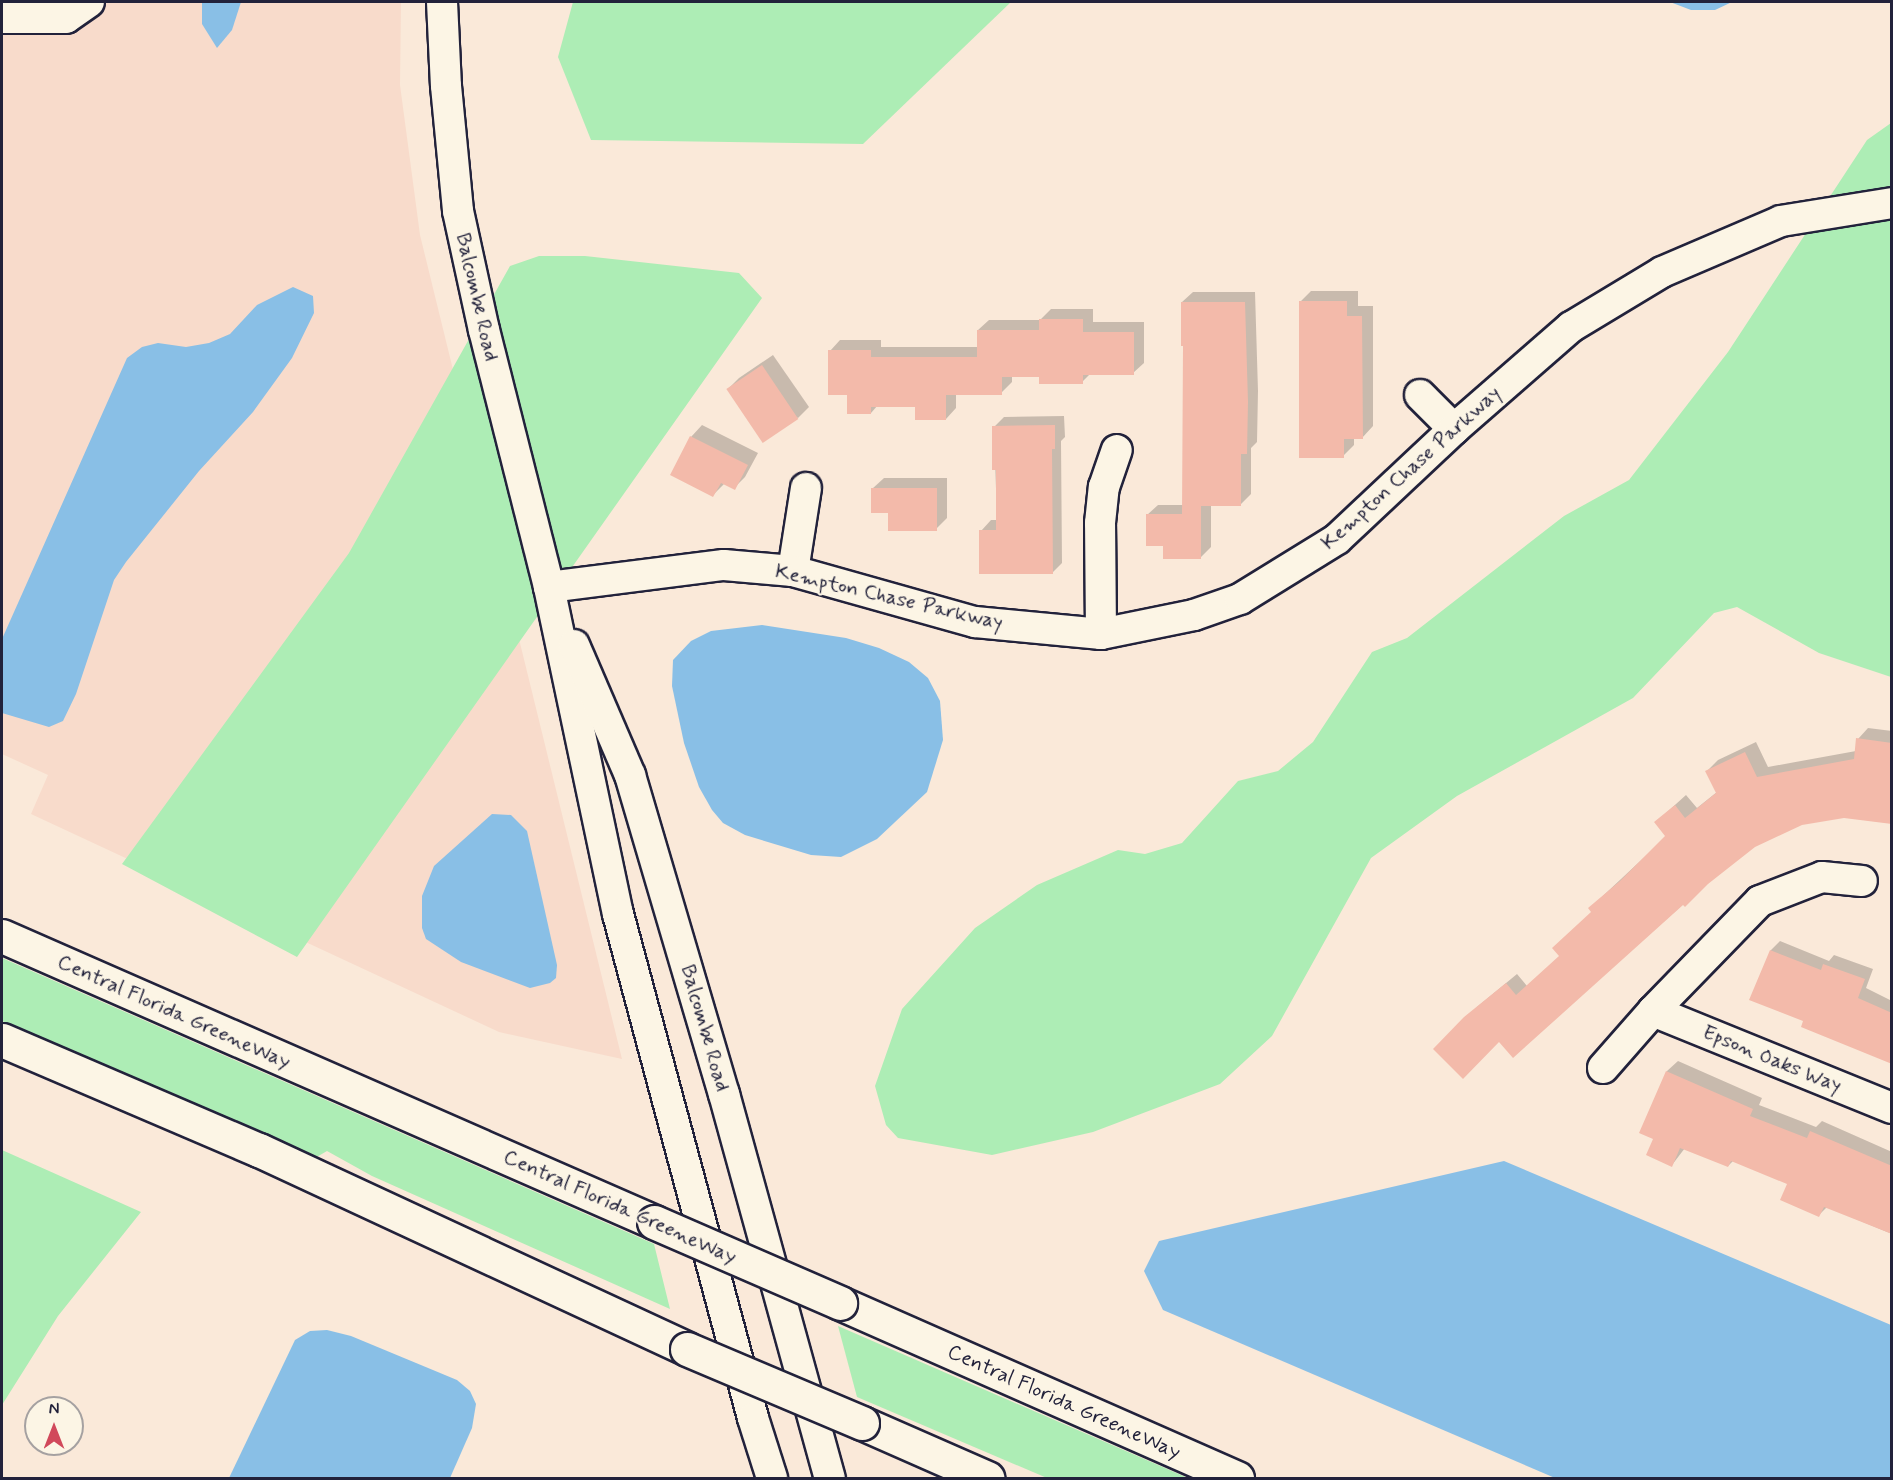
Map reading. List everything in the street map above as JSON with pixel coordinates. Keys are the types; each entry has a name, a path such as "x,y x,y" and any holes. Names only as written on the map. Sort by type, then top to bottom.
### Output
{"highway":[{"path":"2,913 297,1066"},
{"name":"Central Florida GreeneWay","path":"2,936 1237,1479"},
{"path":"2,1040 259,1150 687,1349 987,1479"}],"street":[{"path":"2,18 66,18 89,2"},
{"name":"Balcombe Road","path":"442,2 446,86 458,211 484,330 549,587 618,914 750,1407 772,1479"},
{"name":"Kempton Chase Parkway","path":"549,587 724,565 793,571 975,622 1101,634 1194,615 1240,598 1338,539 1454,429 1571,327 1662,272 1781,221 1892,203"},
{"path":"1420,395 1454,429"},
{"path":"1101,634 1100,524 1104,487 1117,450"},
{"path":"793,571 806,488"},
{"name":"Balcombe Road","path":"549,587 630,775 724,1094 830,1479"},
{"path":"1603,1068 1653,1011 1760,901 1822,877 1862,880"},
{"name":"Epson Oaks Way","path":"1653,1011 1892,1108"}],"shaded area":[{"path":"2,2 401,2 400,85 420,235 622,1059 499,1032 31,814 48,775 2,754"}],"green space":[{"path":"573,2 1011,2 863,144 591,140 558,57"},
{"path":"1891,123 1891,677 1819,653 1737,607 1714,613 1633,698 1457,796 1371,858 1272,1036 1220,1084 1093,1132 992,1155 898,1138 886,1125 875,1086 902,1009 975,928 1037,885 1118,850 1145,854 1182,843 1238,781 1278,771 1313,742 1372,652 1407,638 1564,516 1629,480 1728,352 1867,140"},
{"path":"539,256 585,256 739,273 762,298 297,957 122,864 349,553 510,266"},
{"path":"2,958 654,1244 670,1309 372,1176 327,1151 315,1158 2,1021"},
{"path":"2,1150 141,1212 58,1316 2,1405"},
{"path":"838,1326 1188,1478 1047,1478 857,1397"}],"water":[{"path":"202,2 241,2 232,30 217,48 202,24"},
{"path":"1670,2 1732,2 1715,10 1691,10"},
{"path":"293,287 313,296 314,313 292,358 253,412 199,471 114,580 76,694 63,721 49,727 2,713 2,639 127,358 142,347 158,343 186,347 209,343 230,334 257,305"},
{"path":"762,625 846,638 879,648 909,662 928,678 940,701 943,740 927,792 877,839 841,857 811,855 745,835 723,823 712,810 699,787 684,743 672,686 673,660 691,641 711,631"},
{"path":"492,814 511,815 527,831 557,965 556,978 550,983 530,988 461,962 426,939 422,928 422,896 434,866"},
{"path":"1504,1161 1891,1325 1891,1478 1555,1478 1163,1310 1144,1271 1159,1241"},
{"path":"327,1330 351,1336 457,1380 470,1391 476,1404 472,1428 450,1478 229,1478 295,1340 310,1331"}],"building":[{"path":"1299,301 1347,301 1347,316 1362,316 1363,439 1344,439 1344,458 1299,458"},
{"path":"1181,302 1245,302 1247,454 1241,454 1241,506 1201,506 1201,559 1163,559 1163,546 1146,546 1146,514 1182,514"},
{"path":"1039,319 1083,319 1083,332 1134,332 1134,375 1083,375 1083,384 1039,384 1039,377 1002,377 1002,395 946,395 946,420 915,420 915,407 871,407 871,414 847,414 847,395 828,395 828,350 871,350 871,357 977,357 977,330 1039,330"},
{"path":"762,365 798,419 763,443 726,389"},
{"path":"1055,425 1055,449 1052,449 1053,574 979,574 979,530 996,530 996,470 992,470 992,426"},
{"path":"690,436 748,465 735,490 721,483 713,497 670,475"},
{"path":"871,488 937,488 937,531 888,531 888,513 871,513"},
{"path":"1856,738 1892,743 1892,824 1844,818 1802,825 1755,847 1708,884 1685,907 1683,905 1513,1058 1499,1042 1463,1079 1433,1049 1464,1017 1506,983 1516,995 1559,956 1552,948 1591,912 1588,908 1620,881 1665,836 1654,822 1675,805 1685,818 1716,793 1705,771 1745,752 1757,777 1854,759"},
{"path":"1770,950 1821,970 1823,964 1865,979 1858,998 1892,1013 1892,1064 1801,1027 1803,1021 1749,1000"},
{"path":"1666,1071 1753,1109 1750,1116 1807,1138 1810,1131 1892,1166 1892,1234 1824,1207 1819,1217 1780,1200 1787,1184 1731,1161 1728,1167 1680,1148 1672,1167 1646,1155 1653,1139 1639,1133"}]}
